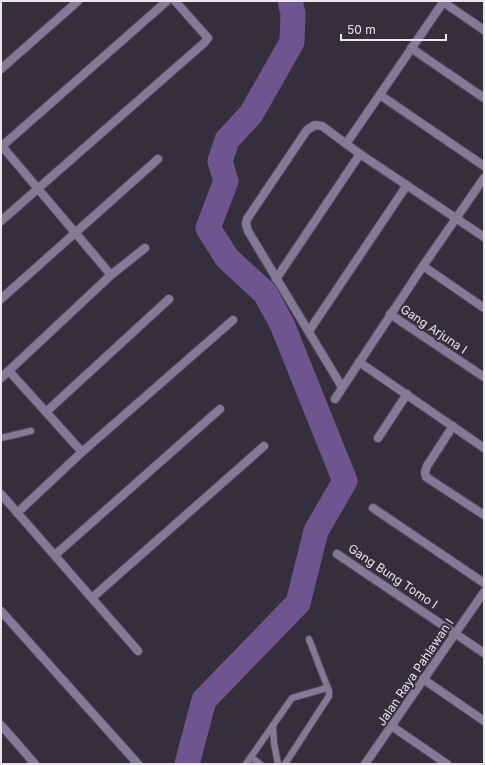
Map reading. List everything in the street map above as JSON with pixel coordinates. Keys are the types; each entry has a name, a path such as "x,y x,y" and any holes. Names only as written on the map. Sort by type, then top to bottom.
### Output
{"street":[{"path":"1,69 78,1"},
{"path":"112,275 74,233 1,146 167,1"},
{"path":"1,221 208,38 175,1"},
{"path":"346,144 444,2 484,30"},
{"path":"411,48 484,98"},
{"path":"380,95 484,166"},
{"path":"342,387 276,279 248,231 246,224 247,219 307,130 314,125 322,126 360,154 484,237"},
{"path":"276,279 360,154"},
{"path":"1,299 158,159"},
{"path":"335,399 390,314 484,178"},
{"path":"308,331 407,185"},
{"path":"1,378 112,275 145,248"},
{"path":"423,266 484,308"},
{"path":"46,412 170,299"},
{"name":"Gang Arjuna I","path":"390,314 484,377"},
{"path":"17,513 82,452 233,320"},
{"path":"359,362 484,448"},
{"path":"9,370 82,452"},
{"path":"378,438 407,394"},
{"path":"55,555 220,409"},
{"path":"453,426 427,466 425,472 426,477 484,515"},
{"path":"93,597 264,446"},
{"path":"1,494 93,597 138,651"},
{"path":"373,508 484,583"},
{"name":"Gang Bung Tomo I","path":"336,554 484,653"},
{"name":"Jalan Raya Pahlawan I","path":"365,764 484,592"},
{"path":"1,611 138,764"},
{"path":"423,679 484,721"},
{"path":"1,724 35,764"},
{"path":"392,727 447,764"}],"lane":[{"path":"1,438 32,431"},
{"path":"285,764 329,696 309,639"},
{"path":"246,764 292,698 327,688"},
{"path":"273,726 274,744 278,764"},
{"path":"251,756 260,764"}],"waterway":[{"path":"187,764 204,700 298,603 316,531 345,481 282,324 265,293 227,258 208,228 226,181 220,161 227,140 251,114 292,42 293,13 290,1"}]}
